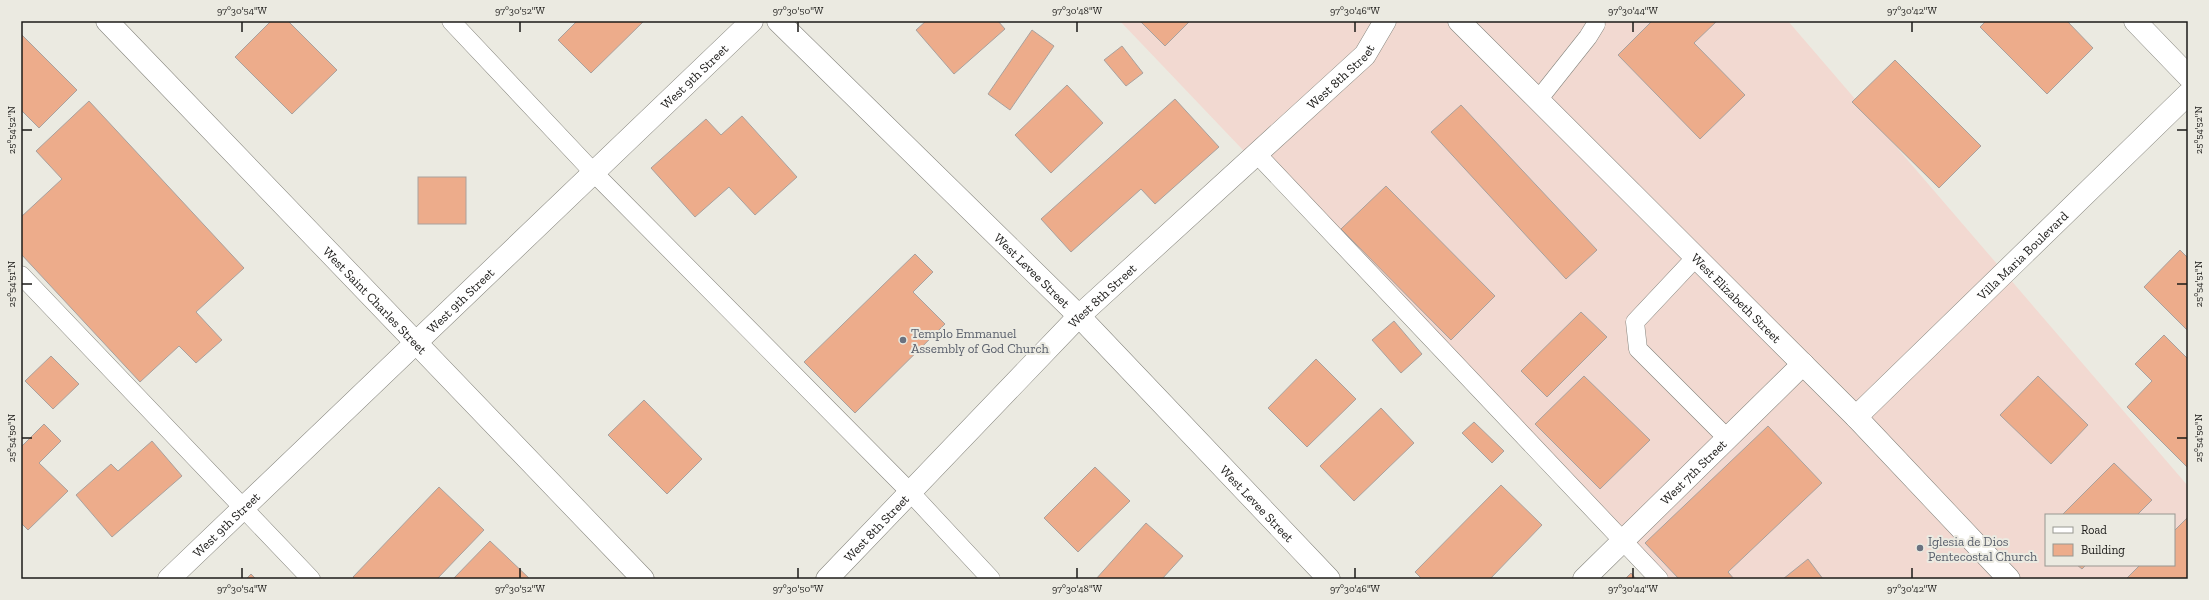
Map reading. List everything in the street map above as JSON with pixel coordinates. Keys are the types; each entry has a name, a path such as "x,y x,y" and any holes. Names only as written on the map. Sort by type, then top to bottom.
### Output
{"street":[{"name":"West Saint Charles Street","path":"107,21 643,579"},
{"name":"West 9th Street","path":"169,579 752,21"},
{"name":"West Levee Street","path":"778,21 1079,316 1329,579"},
{"name":"West 8th Street","path":"827,579 1079,316 1364,55 1385,21"},
{"name":"West Elizabeth Street","path":"1459,21 1856,416 2009,579"},
{"path":"2135,21 2188,76"},
{"name":"Villa Maria Boulevard","path":"1856,416 2188,94"},
{"name":"West 7th Street","path":"1584,579 1803,364"}],"lane":[{"path":"451,21 594,173 910,492 991,579"},
{"path":"1538,100 1588,37 1596,22"},
{"path":"1256,153 1622,542 1659,579"},
{"path":"1696,257 1635,322 1638,350 1728,439"},
{"path":"21,275 312,579"}],"shaded area":[{"path":"1120,21 1788,21 2188,486 2188,579 1652,579"}],"building":[{"path":"271,21 288,21 337,70 292,114 235,57"},
{"path":"577,21 644,21 591,73 558,40"},
{"path":"926,21 998,21 1005,29 954,74 916,30"},
{"path":"1140,21 1190,21 1165,46"},
{"path":"1652,21 1717,21 1694,43 1745,95 1700,139 1618,55"},
{"path":"1986,21 2067,21 2093,48 2047,94 1980,27"},
{"path":"1032,30 1054,46 1010,110 988,94"},
{"path":"21,34 77,90 39,128 21,110"},
{"path":"1122,46 1143,73 1126,86 1104,60"},
{"path":"1895,60 1981,146 1939,188 1852,102"},
{"path":"1067,85 1103,123 1051,173 1015,135"},
{"path":"1175,99 1219,147 1155,204 1141,189 1071,252 1041,219"},
{"path":"89,101 244,268 196,312 222,340 196,363 179,346 140,382 21,254 21,217 62,179 36,151"},
{"path":"1461,105 1597,250 1566,279 1431,132"},
{"path":"742,116 797,177 755,215 729,187 695,217 651,168 706,119 721,135"},
{"path":"418,177 466,177 466,224 418,224"},
{"path":"1386,186 1495,296 1451,340 1341,229"},
{"path":"2180,250 2188,258 2188,331 2144,287"},
{"path":"915,254 933,272 913,292 945,324 855,413 804,362"},
{"path":"1581,312 1607,337 1547,397 1521,371"},
{"path":"1394,321 1422,354 1401,373 1372,340"},
{"path":"2164,335 2188,359 2188,468 2127,407 2152,381 2135,364"},
{"path":"51,356 79,384 53,409 25,381"},
{"path":"1316,359 1356,399 1307,447 1268,408"},
{"path":"1584,376 1650,440 1600,489 1535,424"},
{"path":"2038,376 2088,425 2051,464 2000,415"},
{"path":"644,400 702,459 667,494 608,435"},
{"path":"1381,408 1414,443 1354,501 1320,466"},
{"path":"1474,422 1504,451 1492,463 1462,433"},
{"path":"44,424 61,441 39,463 68,491 28,530 21,523 21,447"},
{"path":"1768,426 1822,483 1728,572 1734,579 1679,579 1645,543"},
{"path":"152,441 182,476 112,537 76,495 111,464 118,471"},
{"path":"2114,463 2152,500 2138,514 2063,514"},
{"path":"1095,467 1130,501 1078,552 1044,518"},
{"path":"1501,485 1542,525 1490,579 1422,579 1415,572"},
{"path":"439,487 484,530 437,579 355,579 353,577"},
{"path":"2188,517 2188,579 2126,579 2139,566 2175,566 2175,530"},
{"path":"1146,523 1183,556 1162,579 1096,579"},
{"path":"490,541 530,579 453,579"},
{"path":"1808,559 1823,579 1783,579"},
{"path":"2078,566 2085,566 2082,569"},
{"path":"1631,573 1636,579 1625,579"},
{"path":"251,574 256,579 246,579"}],"place":[{"name":"Templo Emmanuel Assembly of God Church","path":"903,340"},
{"name":"Iglesia de Dios Pentecostal Church","path":"1920,548"}]}
